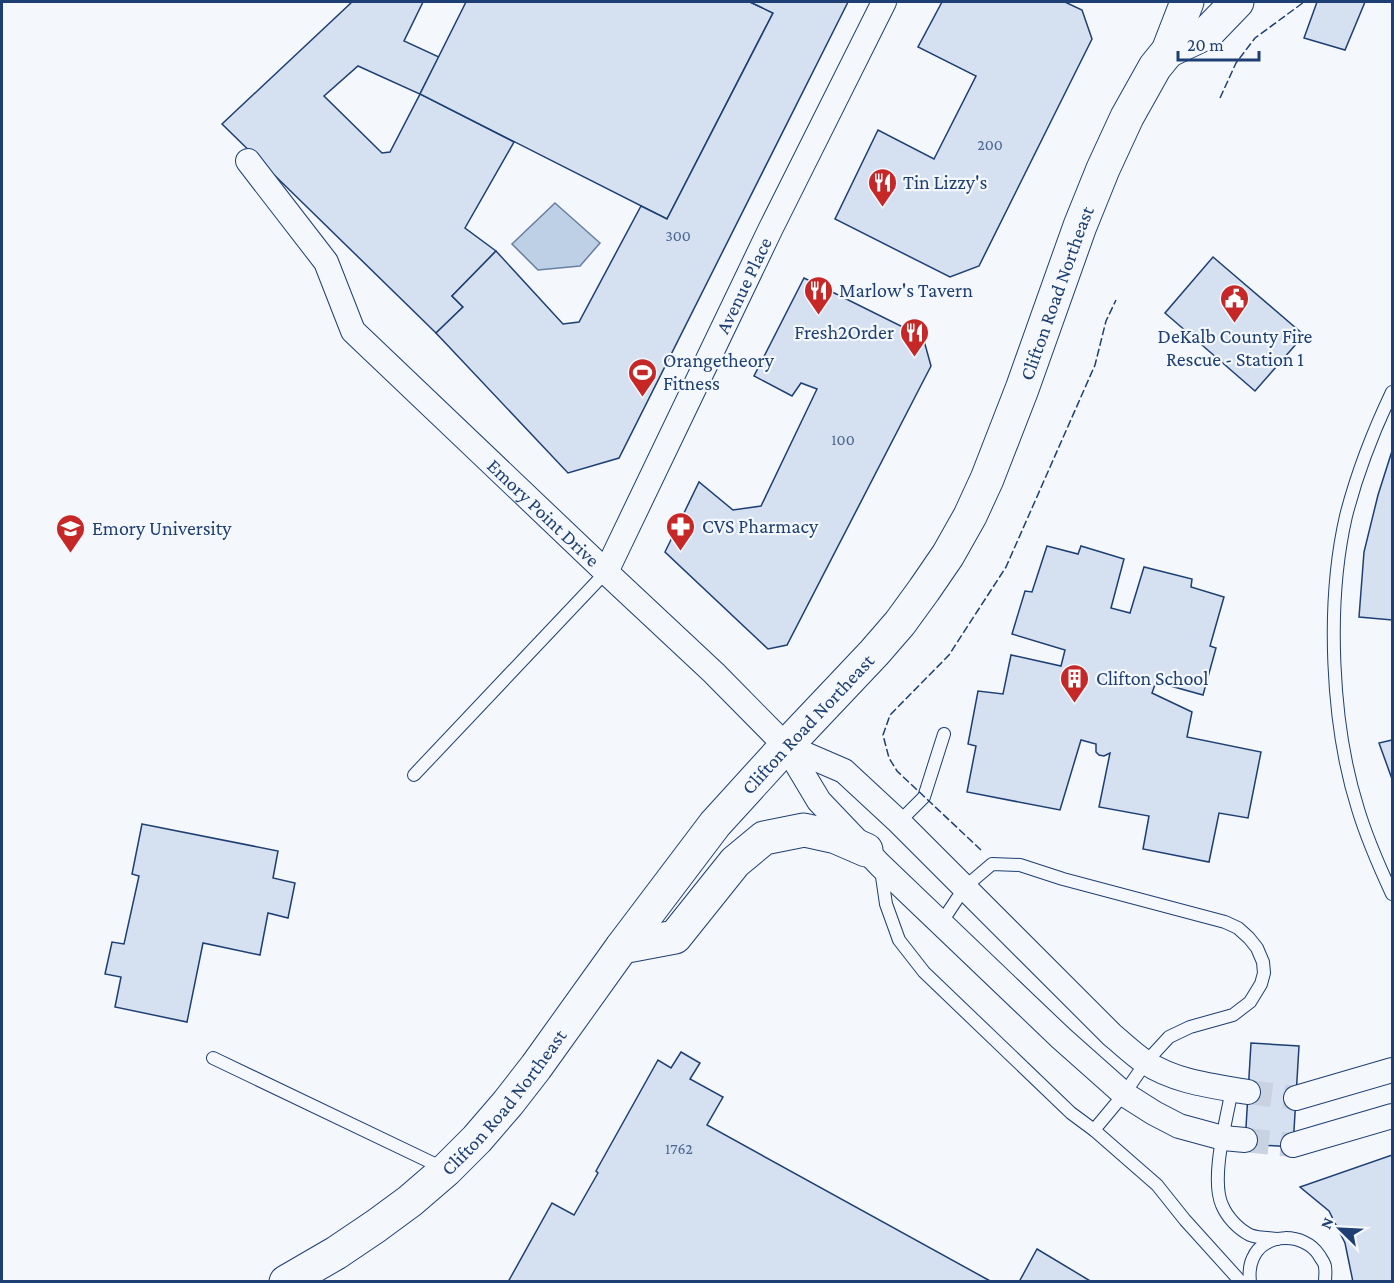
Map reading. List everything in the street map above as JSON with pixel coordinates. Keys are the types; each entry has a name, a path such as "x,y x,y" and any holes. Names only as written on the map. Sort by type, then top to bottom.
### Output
{"main road":[{"name":"Clifton Road Northeast","path":"286,1281 336,1253 410,1201 477,1139 508,1103 715,824 874,653 924,590 948,555 987,479 1103,169 1127,117 1155,67 1168,51 1188,2"},
{"name":"Clifton Road Northeast","path":"1168,51 1209,32 1238,2"},
{"path":"622,947 675,937 735,862 764,838 804,830 836,837 873,858"}],"street":[{"name":"Avenue Place","path":"606,572 771,228 884,2"},
{"name":"Emory Point Drive","path":"248,161 326,262 353,331 714,673 786,746"},
{"path":"786,746 844,771 899,822 1112,1035 1146,1062 1170,1075 1191,1082 1240,1091"},
{"path":"786,746 819,801 873,858 1054,1031 1124,1094 1179,1126 1234,1139"},
{"path":"1296,1098 1392,1070"},
{"path":"1293,1145 1392,1116"}],"lane":[{"path":"1392,392 1364,456 1347,515 1336,577 1334,666 1342,741 1357,808 1371,848 1392,894"},
{"path":"414,775 606,572"},
{"path":"899,822 924,796 944,734"},
{"path":"873,858 899,940 924,972 1071,1113 1157,1185 1185,1220 1241,1281"},
{"path":"941,923 964,887 993,864 1020,865 1063,879 1225,922 1238,928 1257,948 1263,962 1264,973 1261,984 1250,1002 1233,1015 1190,1027 1169,1036 1094,1130"},
{"path":"213,1058 446,1170"},
{"path":"1240,1091 1234,1139 1218,1169 1221,1204 1238,1227 1251,1236 1293,1238 1308,1242 1325,1265 1325,1281"},
{"path":"1250,1281 1249,1270 1253,1257 1263,1244 1277,1239"}],"water":[{"path":"555,203 600,243 580,266 538,270 512,244"}],"building":[{"path":"352,2 423,2 404,41 439,57 420,94 514,142 465,228 496,251 452,296 463,307 436,333 222,124","holes":["358,66 420,94 390,152 382,153 324,96"]},
{"path":"466,2 750,2 773,13 667,219 420,94"},
{"path":"750,2 848,2 619,458 568,473 436,333 463,307 452,296 496,251 563,324 579,322 641,206 667,219 773,13"},
{"path":"942,2 1065,2 1082,10 1092,39 979,266 950,277 835,219 878,130 934,159 976,76 918,47"},
{"path":"1317,2 1365,2 1345,50 1304,38"},
{"name":"DeKalb County Fire Rescue - Station 1","path":"1213,257 1304,335 1255,391 1165,313"},
{"path":"804,278 923,337 931,366 787,645 768,649 665,552 699,482 733,510 761,506 817,389 801,383 792,396 754,376"},
{"path":"1392,451 1392,620 1359,617 1364,552"},
{"name":"Clifton School","path":"1047,546 1078,554 1081,546 1124,559 1111,608 1130,613 1144,567 1192,579 1191,587 1224,597 1210,646 1216,648 1203,695 1156,682 1152,693 1192,712 1187,737 1261,752 1248,818 1219,813 1209,862 1143,849 1149,816 1099,807 1110,753 1104,756 1099,755 1096,752 1096,744 1081,740 1060,810 967,792 976,746 968,744 978,691 1003,694 1011,655 1061,666 1065,650 1012,634 1025,591 1032,592"},
{"path":"1392,740 1392,779 1379,743"},
{"path":"142,824 278,851 273,878 295,883 288,918 268,913 260,955 203,943 187,1022 115,1007 121,977 105,974 112,942 124,944 139,876 132,874"},
{"path":"1251,1043 1299,1046 1293,1147 1245,1144"},
{"path":"681,1052 700,1063 690,1079 723,1097 707,1125 992,1282 508,1282 552,1203 574,1215 658,1060 671,1068"},
{"path":"1392,1155 1392,1282 1353,1282 1345,1243 1329,1211 1300,1187"},
{"path":"1037,1249 1092,1282 1019,1282"}],"tunnel":[{"path":"1248,1092 1296,1098"},
{"path":"1245,1140 1293,1145"}],"fence":[{"path":"1220,98 1236,63 1255,38 1304,2"},
{"path":"981,850 897,771 889,758 883,735 890,715 949,655 1006,567 1095,365 1106,321 1116,300"}],"place":[{"name":"Tin Lizzy's","path":"882,208"},
{"name":"Marlow's Tavern","path":"818,316"},
{"name":"DeKalb County Fire Rescue - Station 1","path":"1235,324"},
{"name":"Fresh2Order","path":"915,358"},
{"name":"Orangetheory Fitness","path":"642,398"},
{"name":"CVS Pharmacy","path":"681,552"},
{"name":"Emory University","path":"71,554"},
{"name":"Clifton School","path":"1075,704"}]}
